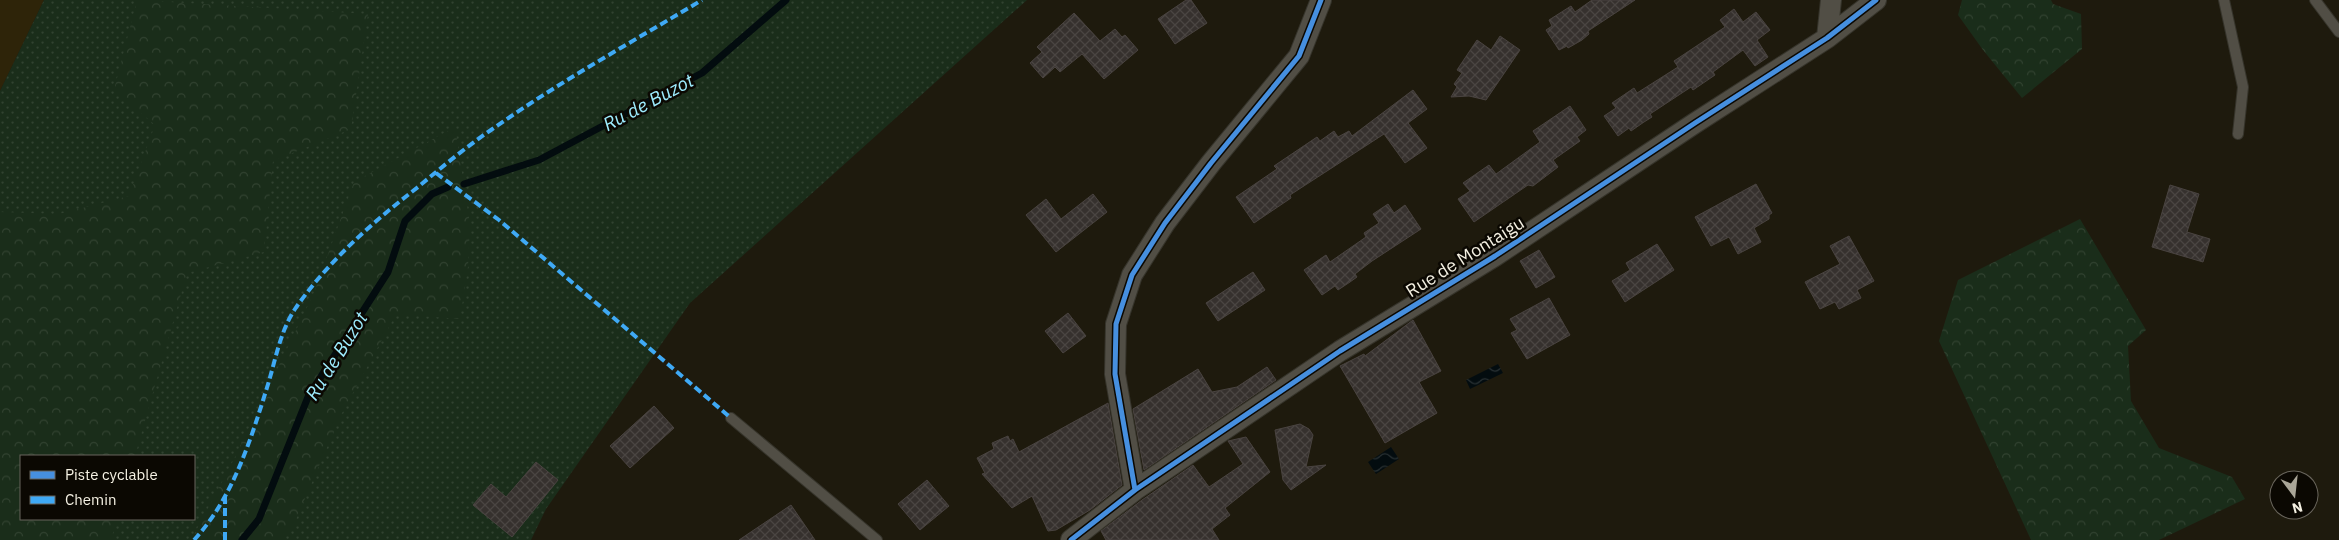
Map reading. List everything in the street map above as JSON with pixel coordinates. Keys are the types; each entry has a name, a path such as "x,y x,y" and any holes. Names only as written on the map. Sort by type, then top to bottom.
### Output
{"street":[{"path":"1135,490 1115,374 1116,324 1132,276 1165,223 1211,163 1299,56 1321,0"},
{"path":"1827,38 1831,0"},
{"name":"Rue de Montaigu","path":"1071,540 1135,490 1340,351 1495,256 1827,38 1876,0"}],"lane":[{"path":"2224,0 2243,87 2238,134"},
{"path":"2315,0 2339,32"},
{"path":"731,418 876,540"}],"shaded area":[{"path":"0,0 44,0 0,91"}],"green space":[{"path":"44,0 1027,0 690,303 546,509 531,540 0,540 0,91"},
{"path":"137,0 368,14 351,129 273,161 264,252 187,273 135,455 20,455 20,520 117,520 111,540 0,540 0,212 59,214 129,196 155,125 114,90"},
{"path":"1962,0 2051,0 2053,4 2081,14 2082,49 2022,98 1983,50 1958,15"},
{"path":"455,127 470,225 468,267 460,319 396,314 341,415 294,524 279,540 191,540 230,467 314,293 354,182"},
{"path":"2080,219 2146,330 2128,346 2131,401 2159,448 2232,477 2245,499 2159,540 2031,540 1939,341 1958,280"}],"water":[{"path":"1498,364 1503,373 1470,389 1466,380"},
{"path":"1391,447 1399,459 1376,474 1368,462"}],"building":[{"path":"1186,0 1191,0 1207,23 1175,44 1158,19"},
{"path":"1592,0 1635,0 1588,31 1589,34 1582,40 1568,48 1567,46 1559,50 1546,30 1552,26 1549,20 1571,6 1575,12"},
{"path":"1734,9 1743,22 1756,12 1770,30 1757,40 1768,57 1755,66 1743,50 1713,72 1715,75 1693,90 1691,87 1650,114 1652,117 1631,131 1629,128 1618,136 1604,116 1616,108 1612,103 1634,88 1637,93 1678,67 1674,61 1725,27 1720,20"},
{"path":"1074,13 1100,41 1115,29 1122,37 1125,35 1138,50 1104,79 1082,54 1060,72 1055,67 1043,78 1030,63 1042,52 1037,47"},
{"path":"1500,36 1520,50 1486,100 1469,96 1451,97 1457,87 1454,84 1462,73 1457,70 1477,40 1491,50"},
{"path":"1413,90 1427,109 1408,123 1427,148 1405,163 1384,134 1290,195 1291,198 1254,223 1236,197 1277,169 1274,166 1317,137 1320,141 1334,131 1338,137 1349,131 1352,136"},
{"path":"1570,106 1586,130 1577,137 1580,141 1553,160 1558,167 1533,186 1528,185 1474,222 1458,199 1470,191 1463,183 1489,165 1496,174 1540,142 1533,131"},
{"path":"1756,184 1772,213 1769,215 1769,219 1754,228 1761,242 1738,254 1729,237 1711,246 1695,217"},
{"path":"2170,185 2199,194 2187,232 2210,239 2203,262 2152,247"},
{"path":"1093,194 1107,212 1056,252 1026,215 1046,199 1061,219"},
{"path":"1388,204 1394,213 1405,205 1421,229 1372,261 1355,274 1357,277 1338,290 1335,286 1322,295 1304,270 1326,255 1330,262 1366,237 1364,233 1379,223 1373,214"},
{"path":"1849,236 1874,281 1857,290 1861,298 1839,309 1835,302 1820,309 1805,282 1840,264 1830,246"},
{"path":"1657,244 1674,270 1625,302 1612,281 1630,270 1626,263"},
{"path":"1539,250 1555,277 1536,288 1520,261"},
{"path":"1253,272 1265,290 1218,321 1206,303"},
{"path":"1549,298 1570,335 1527,359 1511,333 1517,330 1510,319"},
{"path":"1068,313 1086,336 1063,353 1045,331"},
{"path":"1413,320 1441,371 1419,382 1437,413 1385,443 1340,366 1364,354 1365,356"},
{"path":"1267,367 1276,380 1144,470 1133,409 1198,369 1212,392 1237,387"},
{"path":"1108,403 1122,485 1090,510 1056,530 1048,531 1032,496 1012,508 982,474 985,473 977,458 994,449 992,443 1008,436 1010,441 1013,439 1019,452"},
{"path":"654,406 674,428 630,468 610,446"},
{"path":"1300,424 1309,429 1313,435 1306,467 1326,465 1291,490 1283,480 1275,430"},
{"path":"1246,437 1270,472 1225,508 1230,515 1212,529 1219,540 1106,540 1101,531 1193,465 1209,487 1243,464 1228,441"},
{"path":"536,462 558,480 512,537 473,505 491,484 506,497"},
{"path":"927,480 949,506 920,530 898,504"},
{"path":"791,505 815,540 739,540"}],"waterway":[{"name":"Ru de Buzot","path":"464,184 539,160 702,73 786,0"},
{"name":"Ru de Buzot","path":"242,540 259,519 308,397 388,272 405,221 432,194 448,187"}],"marked path":[{"path":"194,540 220,505 240,465 256,423 282,335 290,317 308,291 352,243 384,214 454,157 517,112 702,0"},
{"path":"436,173 499,220 731,418"},
{"path":"225,495 225,540"}],"cycle path":[{"path":"1135,490 1115,374 1116,324 1132,275 1165,223 1211,163 1299,56 1321,0"},
{"path":"1071,540 1135,490 1340,351 1495,256 1827,38 1876,0"}]}
